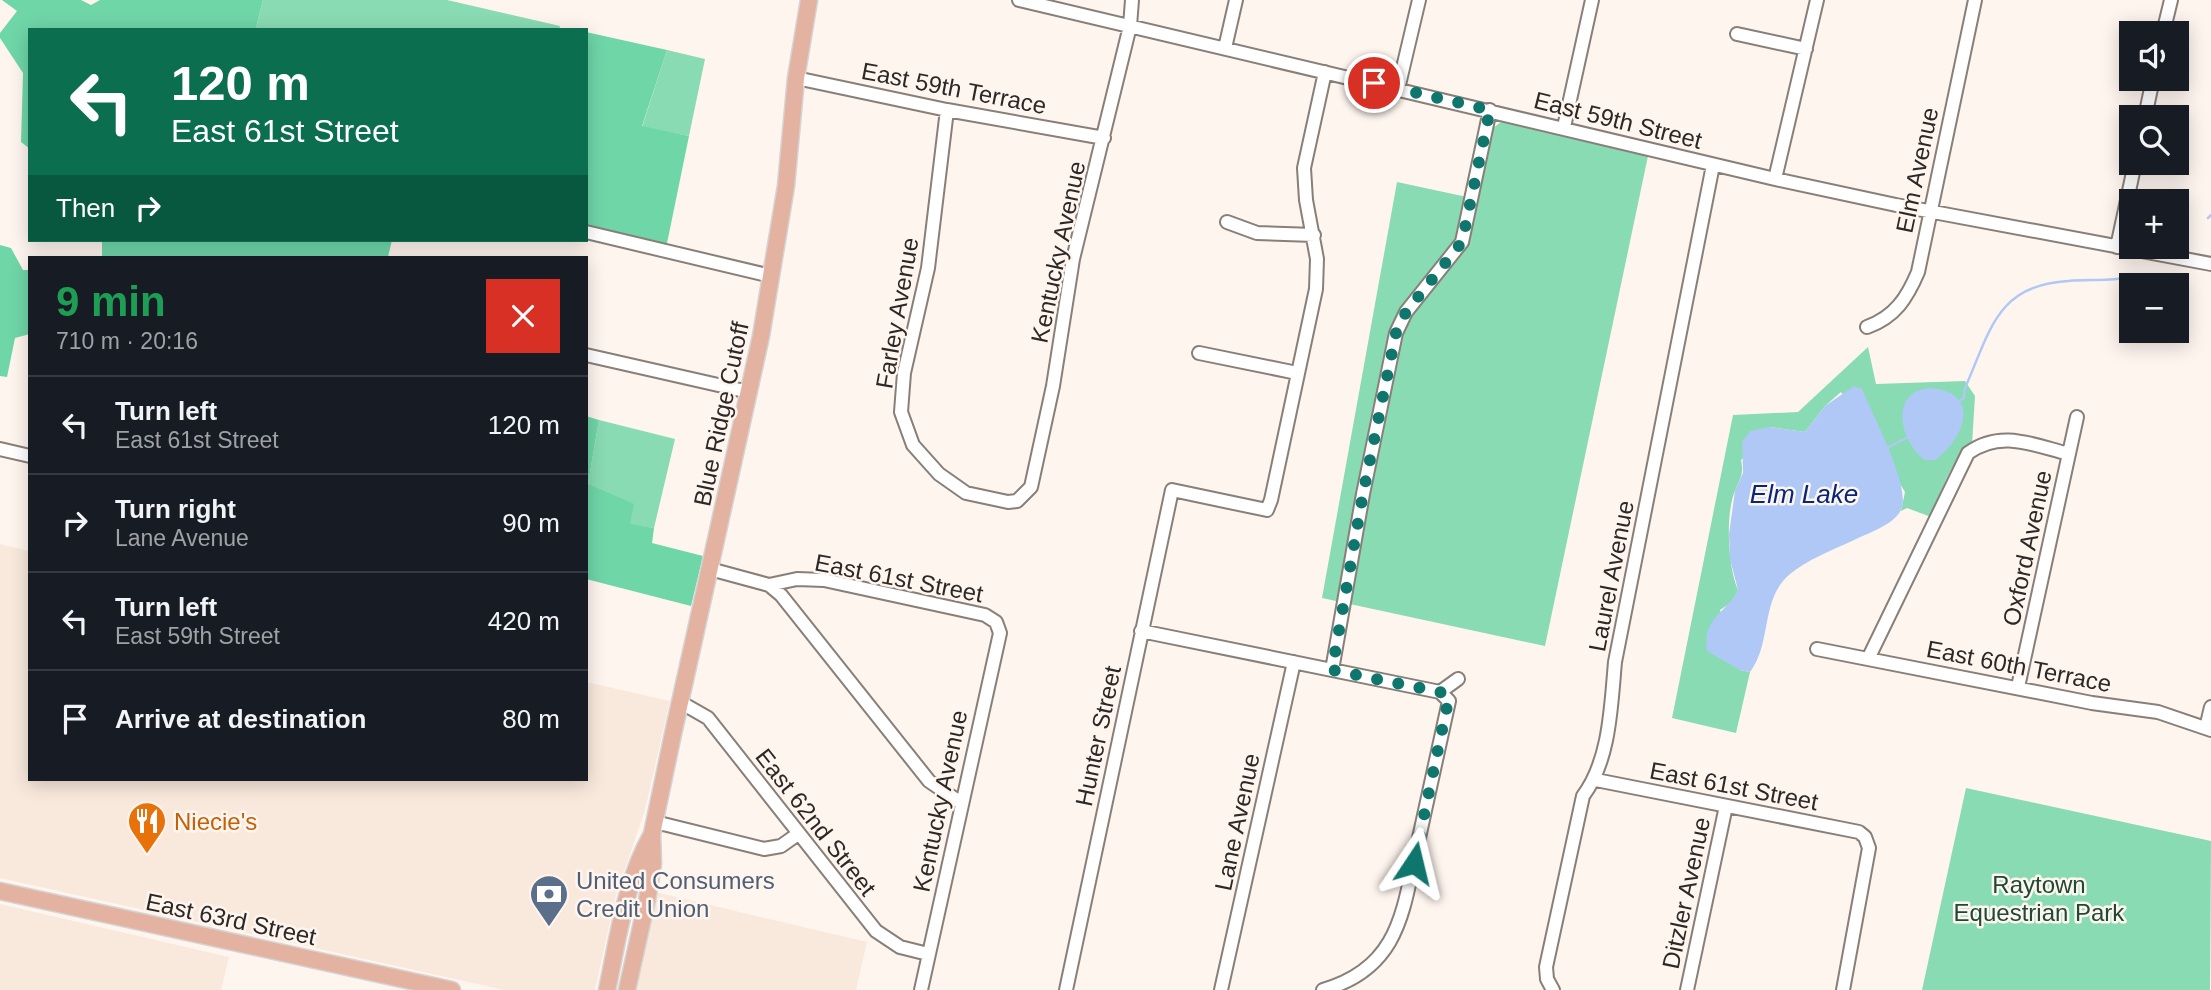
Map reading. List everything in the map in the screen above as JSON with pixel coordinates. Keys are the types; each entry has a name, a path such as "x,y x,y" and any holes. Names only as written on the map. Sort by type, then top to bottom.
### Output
{"main road":[{"name":"Blue Ridge Cutoff","path":"627,990 653,864 653,828 749,392 771,276 786,186 796,78 809,0"},
{"name":"Blue Ridge Cutoff","path":"607,990 621,922 642,851 653,828"},
{"name":"East 63rd Street","path":"0,891 452,990"}],"street":[{"name":"East 59th Street","path":"1019,0 1775,179 2211,264"},
{"name":"Kentucky Avenue","path":"1011,502 1027,494 1031,487 1053,386 1073,259 1130,26 1132,0"},
{"path":"1225,48 1236,0"},
{"path":"1398,89 1419,0"},
{"path":"1564,127 1592,0"},
{"path":"1775,179 1817,0"},
{"name":"Elm Avenue","path":"1867,327 1895,313 1910,291 1918,272 1975,0"},
{"path":"2166,21 2171,0"},
{"path":"1737,34 1806,49"},
{"path":"1199,353 1297,373 1316,289 1314,235 1306,200 1304,167 1325,72"},
{"name":"East 59th Terrace","path":"796,78 947,110 1104,138"},
{"name":"Farley Avenue","path":"947,110 928,268 904,373 901,412 913,445 939,474 966,493 992,501 1011,502"},
{"path":"1332,670 1363,494 1396,333 1406,312 1462,242 1490,110"},
{"name":"Laurel Avenue","path":"1553,990 1547,979 1546,967 1583,796 1596,780 1611,716 1615,662 1713,165"},
{"path":"2117,247 2132,175"},
{"path":"1227,222 1257,233 1314,235"},
{"path":"588,232 771,276"},
{"path":"588,355 749,392"},
{"name":"Hunter Street","path":"1071,989 1141,631 1172,490 1267,510 1297,373"},
{"name":"Oxford Avenue","path":"2018,687 2077,417"},
{"path":"1869,657 1968,453 1982,443 2002,438 2069,454"},
{"path":"0,449 28,456"},
{"name":"East 61st Street","path":"710,569 769,585 797,579 824,580 985,615 996,622"},
{"path":"769,585 781,595 929,781 961,803"},
{"name":"Kentucky Avenue","path":"921,990 1000,633 996,622"},
{"path":"1141,631 1440,692 1449,701 1411,883 1394,936 1375,961 1345,983 1323,990"},
{"name":"East 60th Terrace","path":"1817,649 1869,657 2092,703 2158,712 2209,729"},
{"name":"Lane Avenue","path":"1221,990 1294,662"},
{"path":"1440,692 1458,679"},
{"name":"East 62nd Street","path":"680,702 708,718 876,931 900,947 928,954"},
{"path":"2209,729 2211,707"},
{"name":"East 61st Street","path":"1596,780 1863,835 1869,848 1843,990"},
{"name":"Ditzler Avenue","path":"1687,990 1726,806"},
{"path":"653,828 764,849 781,846 798,834"}],"shaded area":[{"path":"0,544 28,551 28,781 588,781 588,682 670,701 645,810 616,895 595,990 504,990 0,878"},
{"path":"655,892 867,942 856,990 635,990"},
{"path":"0,904 229,957 221,990 0,990"}],"green space":[{"path":"2,0 81,0 91,5 100,0 263,0 256,28 28,28 28,147 21,142 23,73 0,38 0,33 17,11"},
{"path":"263,0 447,0 560,26 560,28 256,28"},
{"path":"588,32 667,50 642,126 689,136 664,258 588,239"},
{"path":"667,50 705,59 689,136 642,127"},
{"path":"1502,121 1648,156 1545,646 1322,598 1397,182 1467,197 1492,129"},
{"path":"102,242 392,242 388,256 102,256"},
{"path":"0,245 11,248 23,270 28,270 28,335 15,338 7,377 0,376"},
{"path":"1868,347 1876,384 1965,381 1975,396 1972,445 1952,468 1931,517 1907,508 1901,511 1905,492 1841,392 1825,406 1805,432 1770,427 1741,460 1742,473 1730,513 1730,555 1738,590 1732,602 1720,610 1740,670 1750,672 1736,733 1672,718 1733,415 1798,412"},
{"path":"588,417 599,420 588,484"},
{"path":"599,420 675,439 654,528 630,525 588,484"},
{"path":"588,484 634,504 630,524 654,528 652,543 703,556 691,606 588,580"},
{"name":"Raytown Equestrian Park","path":"1966,788 2211,841 2210,990 1922,990"}],"water":[{"name":"Elm Lake","path":"1854,386 1862,389 1896,469 1903,500 1901,510 1886,525 1804,564 1790,574 1774,596 1757,661 1750,672 1740,670 1707,651 1706,640 1711,623 1738,590 1730,559 1729,534 1735,491 1743,473 1742,442 1750,431 1770,427 1805,432 1825,406"},
{"path":"1930,388 1946,391 1957,398 1963,417 1960,429 1946,451 1935,460 1925,460 1909,442 1902,419 1908,398"}],"waterway":[{"path":"2208,218 2211,215"},
{"path":"1959,401 1964,398 1965,388 1990,331 2010,302 2044,284 2119,279"},
{"path":"1887,448 1906,438"}],"place":[{"name":"Niecie's","path":"147,855"},
{"name":"United Consumers Credit Union","path":"549,928"}],"route":[{"path":"1374,83 1490,110 1462,242 1456,254 1406,312 1396,333 1363,494 1332,670 1440,692 1449,697 1414,863"}]}
